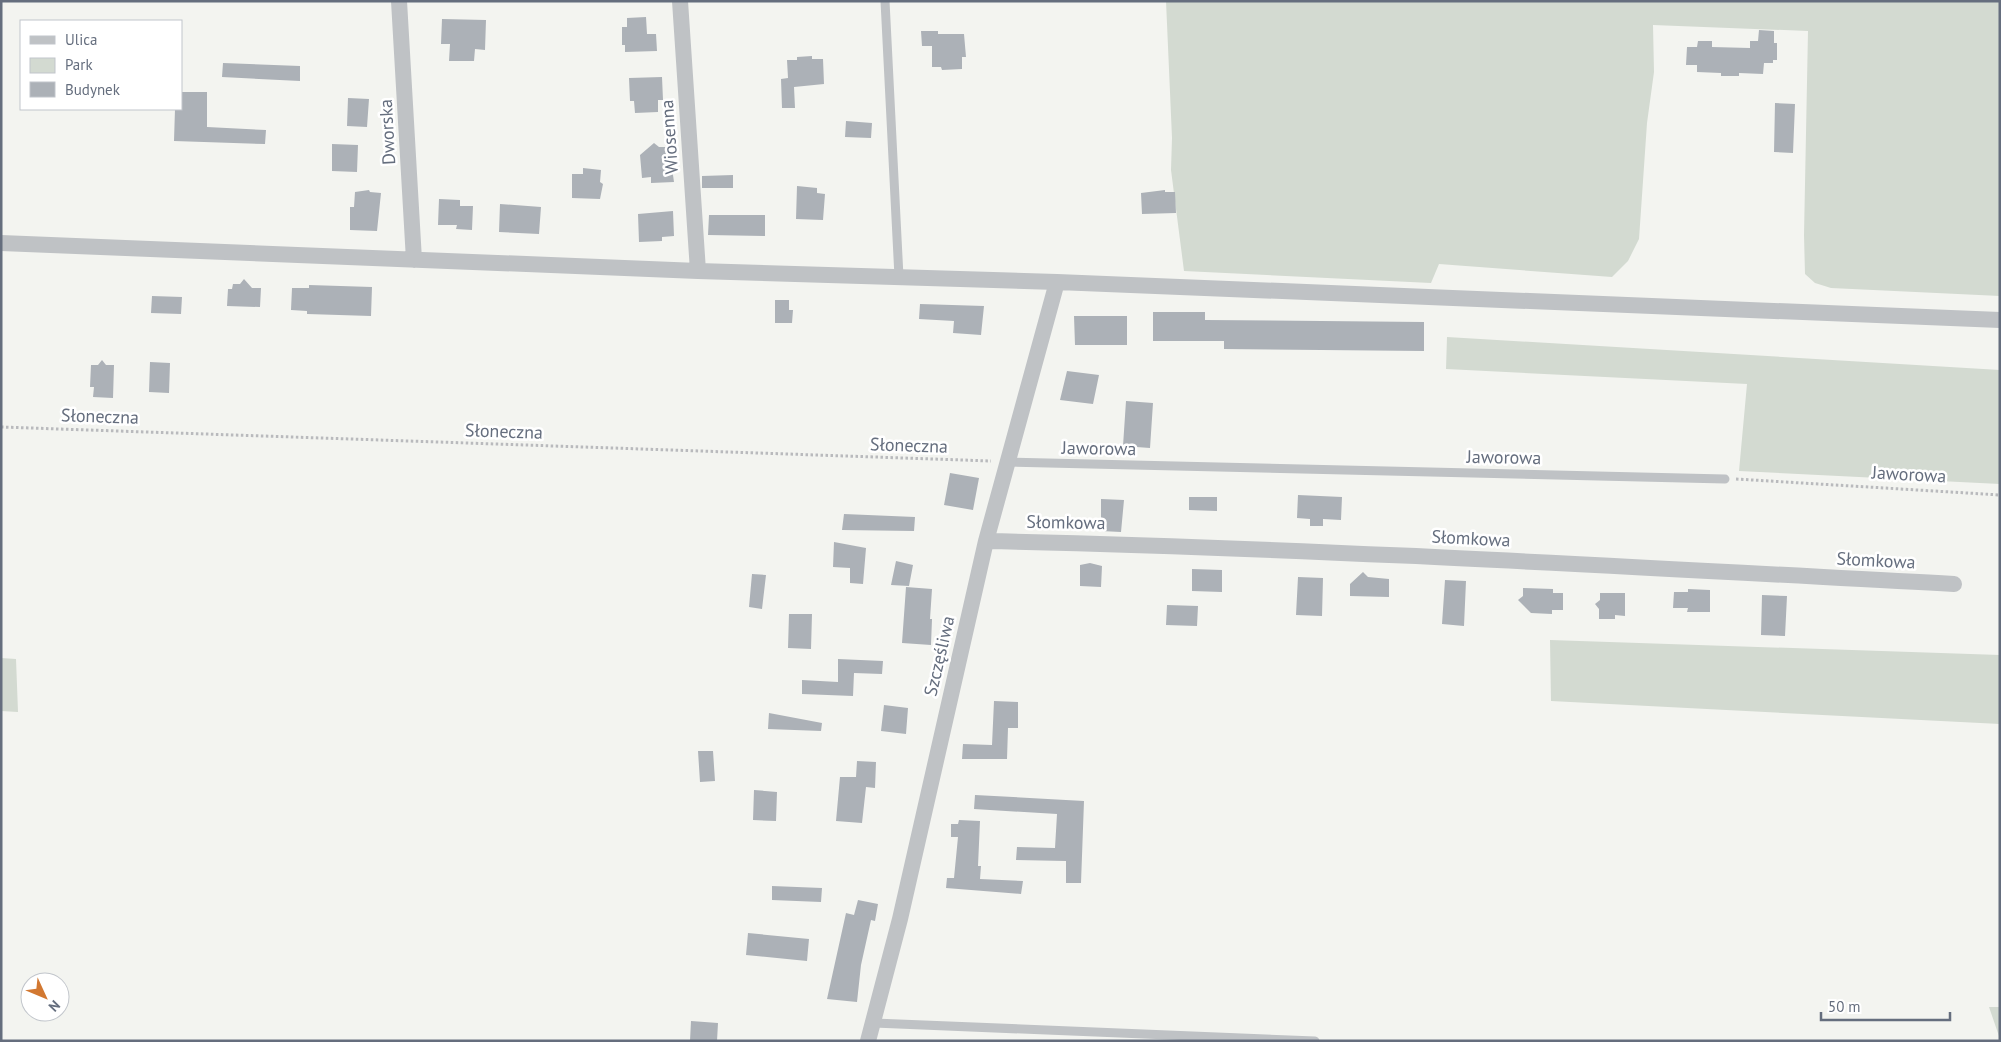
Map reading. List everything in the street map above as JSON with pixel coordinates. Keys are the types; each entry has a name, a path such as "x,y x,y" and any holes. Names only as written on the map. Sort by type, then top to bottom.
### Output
{"street":[{"name":"Dworska","path":"399,1 414,260"},
{"name":"Wiosenna","path":"680,1 698,271"},
{"path":"1,242 414,260 1056,282 2000,320"},
{"name":"Szczęśliwa","path":"868,1041 900,919 986,541 1056,282"},
{"name":"Słomkowa","path":"986,541 1170,545 1468,558 1954,584"}],"lane":[{"path":"885,1 899,277"},
{"name":"Jaworowa","path":"1006,462 1725,479"},
{"path":"874,1023 1315,1041"}],"path":[{"name":"Słoneczna","path":"1,427 1006,462"},
{"name":"Jaworowa","path":"1725,479 2000,495"}],"green space":[{"path":"1166,1 2000,1 2000,296 1831,288 1815,283 1805,274 1808,31 1653,25 1654,72 1647,123 1639,239 1628,261 1612,277 1439,264 1431,283 1184,271 1171,170 1172,138"},
{"path":"1447,337 2000,370 2000,484 1739,471 1747,384 1446,369"},
{"path":"1550,640 2000,655 2000,724 1551,701"},
{"path":"1,658 16,659 18,712 1,711"},
{"path":"1989,1007 2000,1007 2000,1039"}],"building":[{"path":"646,17 647,34 656,34 657,51 625,52 625,45 622,45 622,27 627,27 627,18"},
{"path":"442,19 486,20 485,50 475,49 474,61 449,61 450,44 441,44"},
{"path":"1759,30 1774,31 1774,43 1777,43 1777,60 1773,60 1773,63 1764,63 1763,74 1739,73 1739,76 1721,76 1721,73 1697,72 1697,65 1686,65 1687,47 1697,47 1698,41 1712,41 1712,47 1750,48 1750,41 1758,41"},
{"path":"921,31 938,31 938,34 964,34 966,57 962,57 962,69 942,70 941,67 932,67 932,46 922,46"},
{"path":"812,56 812,59 823,59 824,84 794,87 795,108 782,108 781,79 788,78 787,60 797,60 797,57"},
{"path":"223,63 300,66 300,81 222,77"},
{"path":"662,77 663,100 658,100 658,112 635,113 634,101 630,101 629,78"},
{"path":"182,92 207,92 207,127 266,130 265,144 174,141 175,110 182,110"},
{"path":"348,98 369,99 367,127 347,126"},
{"path":"1775,103 1795,104 1793,153 1774,152"},
{"path":"846,121 872,123 871,138 845,137"},
{"path":"654,143 659,147 669,147 674,182 651,183 651,177 642,178 640,155"},
{"path":"332,144 358,145 357,172 332,171"},
{"path":"583,168 601,170 600,182 603,184 600,199 572,198 572,174 583,174"},
{"path":"733,175 733,188 702,188 702,176"},
{"path":"797,186 817,188 817,193 825,194 823,220 796,219"},
{"path":"369,190 370,192 381,193 377,231 350,230 350,207 354,207 355,192"},
{"path":"1165,190 1165,192 1175,192 1176,213 1142,214 1141,193"},
{"path":"439,199 460,200 460,206 473,206 472,230 456,229 457,225 438,225"},
{"path":"500,204 541,207 539,234 499,232"},
{"path":"673,211 674,236 662,237 662,241 639,242 638,214"},
{"path":"709,215 765,215 765,236 708,235"},
{"path":"244,279 252,288 261,288 260,307 227,306 228,289 232,289 233,284 240,284"},
{"path":"309,285 372,287 371,316 307,314 307,311 291,310 292,288 309,288"},
{"path":"152,296 182,297 181,314 151,313"},
{"path":"775,300 789,300 789,310 793,310 792,323 775,323"},
{"path":"920,304 984,306 981,335 953,333 954,321 919,319"},
{"path":"1153,312 1205,312 1205,320 1424,322 1424,351 1224,349 1224,341 1153,341"},
{"path":"1074,316 1127,316 1127,345 1075,345"},
{"path":"102,360 106,365 114,365 113,398 93,397 94,387 90,387 91,365 98,365"},
{"path":"150,362 170,363 169,393 149,392"},
{"path":"1067,371 1099,375 1093,404 1060,400"},
{"path":"1126,401 1153,403 1150,448 1123,446"},
{"path":"950,473 979,478 973,510 944,505"},
{"path":"1298,495 1342,497 1341,520 1323,519 1323,526 1310,526 1310,519 1297,518"},
{"path":"1189,497 1217,497 1217,511 1189,510"},
{"path":"1101,499 1124,500 1121,532 1101,531"},
{"path":"844,514 915,517 914,531 842,530"},
{"path":"834,542 866,548 863,584 850,583 850,568 833,567"},
{"path":"896,561 913,565 909,586 891,585"},
{"path":"1090,563 1102,566 1101,587 1080,586 1080,565"},
{"path":"1192,569 1222,570 1222,592 1192,591"},
{"path":"1363,572 1368,577 1389,579 1389,597 1350,596 1350,584"},
{"path":"752,574 766,575 762,609 749,607"},
{"path":"1298,577 1323,578 1322,616 1296,615"},
{"path":"1445,580 1466,581 1464,626 1442,624"},
{"path":"906,587 932,589 931,645 902,643"},
{"path":"1523,588 1553,589 1553,593 1563,593 1563,610 1552,610 1552,614 1531,613 1518,600 1523,596"},
{"path":"1688,589 1710,590 1710,612 1687,612 1688,608 1673,608 1674,592 1688,592"},
{"path":"1600,593 1625,593 1625,616 1615,615 1615,619 1599,619 1599,609 1595,604 1600,600"},
{"path":"1762,595 1787,596 1785,636 1761,635"},
{"path":"1167,605 1198,606 1197,626 1166,625"},
{"path":"789,614 812,614 811,649 788,648"},
{"path":"838,659 883,661 882,674 854,673 853,696 802,694 802,680 838,682"},
{"path":"994,701 1018,702 1018,728 1008,728 1007,759 962,759 963,744 992,745"},
{"path":"884,705 908,708 906,734 881,731"},
{"path":"769,713 822,723 821,731 768,729"},
{"path":"698,751 713,751 715,781 700,782"},
{"path":"857,761 876,762 875,788 866,787 862,823 836,821 840,777 856,777"},
{"path":"754,790 777,792 776,821 753,820"},
{"path":"975,795 1084,801 1081,883 1066,883 1066,861 1016,860 1017,847 1055,848 1057,814 974,809"},
{"path":"959,820 980,821 978,866 981,866 980,879 1023,881 1021,894 946,888 947,878 954,878 958,837 951,837 951,824 958,824"},
{"path":"772,886 822,888 821,902 772,900"},
{"path":"858,900 878,904 875,921 871,920 861,965 857,1002 827,999 846,913 854,915"},
{"path":"748,933 809,939 807,961 746,955"},
{"path":"691,1021 718,1023 717,1041 690,1041"}]}
